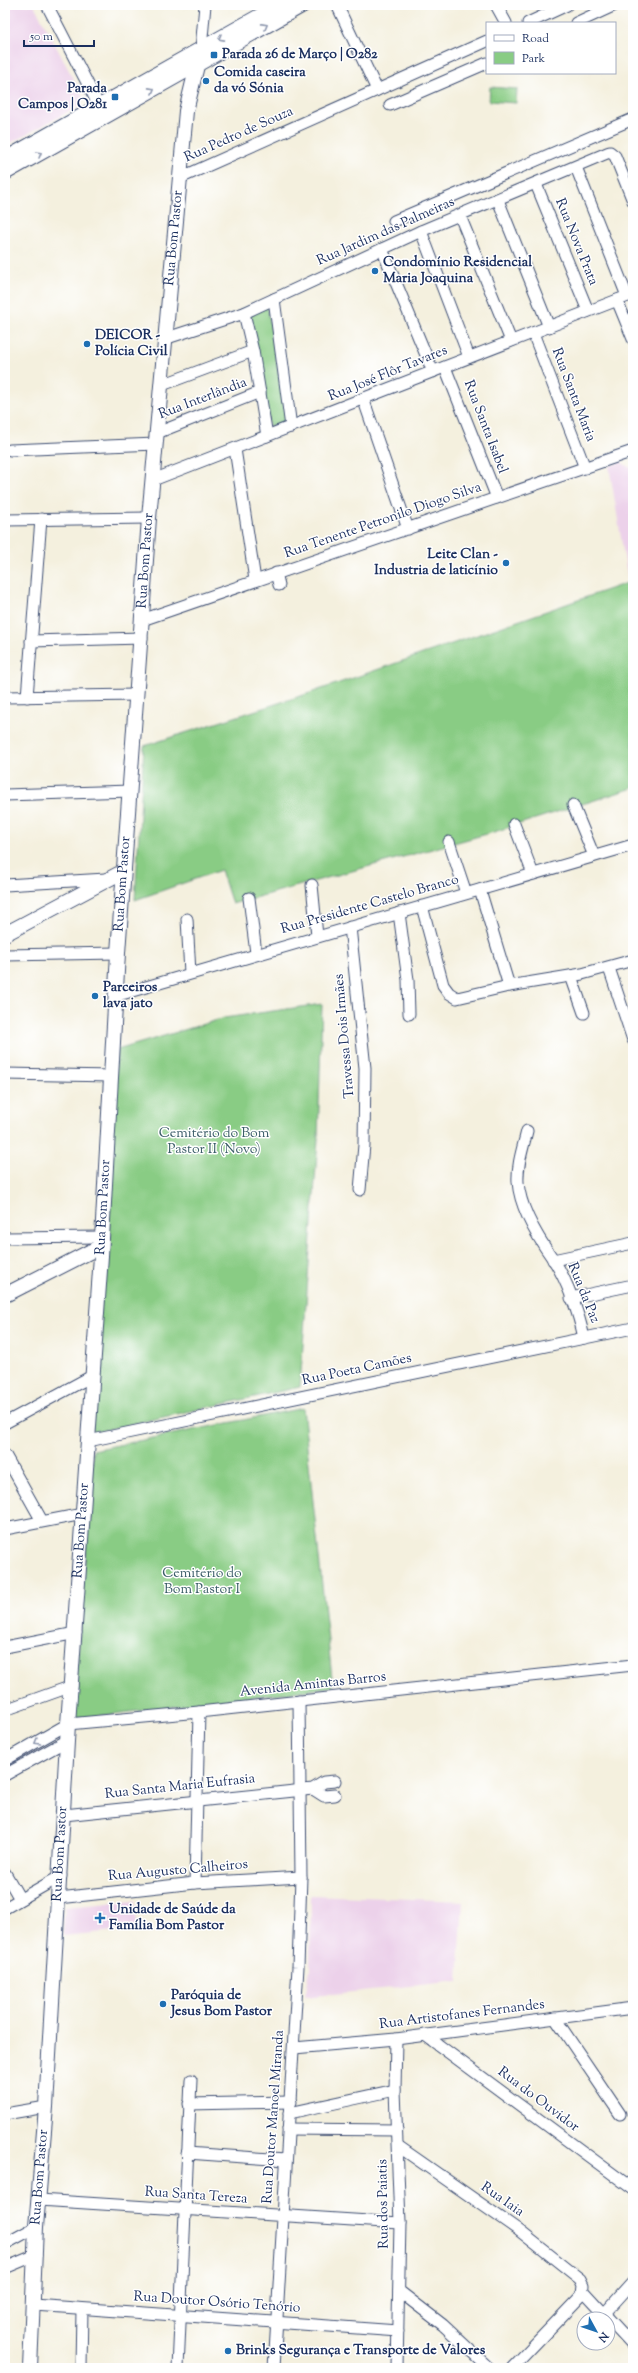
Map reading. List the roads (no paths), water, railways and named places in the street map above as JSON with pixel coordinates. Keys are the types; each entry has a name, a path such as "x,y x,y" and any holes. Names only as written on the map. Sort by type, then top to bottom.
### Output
{"main road":[{"path":"5,159 97,109 279,5"},
{"path":"5,173 303,5"},
{"name":"Rua Bom Pastor","path":"30,2368 34,2305 36,2227 46,2107 61,1876 68,1724 76,1633 112,1076 115,996 142,638 149,518 167,338 188,97 201,50"},
{"path":"5,934 124,871"},
{"path":"5,1305 101,1246"},
{"path":"5,1295 67,1268"}],"street":[{"path":"47,5 95,98 97,109"},
{"path":"201,50 205,5"},
{"path":"337,5 377,90"},
{"path":"496,5 505,22"},
{"path":"530,22 567,5"},
{"path":"578,22 615,5"},
{"name":"Rua Pedro de Souza","path":"180,178 377,90 484,45"},
{"path":"390,105 486,63"},
{"path":"394,221 633,118"},
{"name":"Rua Jardim das Palmeiras","path":"167,338 244,313 421,231 460,216 607,153 613,153 616,156 633,201"},
{"path":"576,167 626,297 633,339"},
{"name":"Rua Nova Prata","path":"536,184 588,311"},
{"path":"498,200 549,327"},
{"path":"460,216 511,341"},
{"path":"421,231 469,357"},
{"path":"382,249 433,372"},
{"name":"Rua José Flôr Tavares","path":"153,480 291,427 364,401 469,357 626,297"},
{"path":"274,299 291,427"},
{"path":"244,313 253,351 267,436"},
{"name":"Rua Santa Maria","path":"533,333 585,468"},
{"path":"162,385 253,351"},
{"name":"Rua Santa Isabel","path":"445,367 497,498"},
{"name":"Rua Interlândia","path":"10,450 156,439 260,392"},
{"path":"364,401 408,529"},
{"path":"235,449 254,580"},
{"name":"Rua Tenente Petronilo Diogo Silva","path":"142,620 254,580 408,529 633,451"},
{"path":"5,520 149,518"},
{"path":"27,697 41,519"},
{"path":"276,573 279,585"},
{"path":"31,642 142,638"},
{"path":"5,697 137,695"},
{"path":"5,795 130,791"},
{"path":"573,805 594,856"},
{"path":"514,824 533,874"},
{"path":"449,842 466,893"},
{"name":"Rua Presidente Castelo Branco","path":"115,996 398,912 480,890 633,845"},
{"path":"5,885 107,879"},
{"path":"312,885 317,936"},
{"path":"480,890 509,986"},
{"path":"249,898 256,954"},
{"path":"422,906 443,985 449,993 457,998 464,998 509,986 609,968 633,960"},
{"path":"398,912 408,980 409,1014"},
{"path":"187,919 190,973"},
{"name":"Travessa Dois Irmães","path":"350,927 365,1068 364,1145 360,1190"},
{"path":"5,955 118,953"},
{"path":"609,968 633,1040"},
{"path":"571,976 584,1013"},
{"path":"5,1074 112,1076"},
{"name":"Rua da Paz","path":"527,1131 518,1165 521,1196 538,1239 553,1260 571,1298 584,1338"},
{"path":"5,1238 101,1246"},
{"name":"Rua da Paz","path":"553,1260 633,1243"},
{"path":"571,1298 633,1285"},
{"name":"Rua Poeta Camões","path":"88,1441 633,1328"},
{"path":"5,1423 92,1376"},
{"path":"5,1455 42,1521"},
{"path":"5,1529 83,1514"},
{"path":"5,1647 76,1633"},
{"name":"Avenida Amintas Barros","path":"5,1760 68,1724 199,1712 633,1665"},
{"path":"5,1710 72,1686"},
{"name":"Rua Doutor Manoel Miranda","path":"274,2368 285,2160 294,2048 301,1877 299,1701"},
{"path":"194,1884 199,1712"},
{"path":"5,1775 68,1740"},
{"path":"335,1781 324,1782 313,1789 324,1796 335,1795"},
{"name":"Rua Santa Maria Eufrasia","path":"64,1815 197,1802 300,1789 313,1789"},
{"path":"5,1873 20,1899"},
{"path":"5,1908 61,1876"},
{"name":"Rua Augusto Calheiros","path":"59,1898 194,1884 301,1877"},
{"name":"Rua Artistofanes Fernandes","path":"294,2048 396,2039 633,2008"},
{"path":"555,2018 620,2114"},
{"name":"Rua do Ouvidor","path":"425,2035 633,2189"},
{"name":"Rua dos Paiatis","path":"396,2039 395,2090 400,2223 397,2368"},
{"path":"178,2368 191,2080"},
{"path":"189,2104 290,2107 395,2090"},
{"path":"5,2114 46,2107"},
{"path":"288,2130 397,2130"},
{"name":"Rua Iaia","path":"398,2146 517,2229 577,2275 583,2288 602,2311"},
{"path":"187,2153 285,2160"},
{"name":"Rua Santa Tereza","path":"39,2200 186,2211 400,2223"},
{"path":"5,2244 36,2227"},
{"path":"5,2268 36,2255"},
{"path":"607,2311 633,2282"},
{"path":"512,2368 582,2295 583,2288"},
{"path":"399,2292 443,2325 489,2368"},
{"name":"Rua Doutor Osório Tenório","path":"34,2305 180,2314 398,2331"},
{"path":"81,2368 82,2309"},
{"name":"Rua Iaia","path":"616,2327 633,2345"}],"place":[{"name":"Parada 26 de Março | O282","path":"214,55"},
{"name":"Comida caseira da vó Sónia","path":"206,81"},
{"name":"Parada Campos | O281","path":"115,97"},
{"name":"Condomínio Residencial Maria Joaquina","path":"375,271"},
{"name":"DEICOR - Polícia Civil","path":"87,344"},
{"name":"Leite Clan - Industria de laticínio","path":"506,563"},
{"name":"Parceiros lava jato","path":"95,996"},
{"name":"Unidade de Saúde da Família Bom Pastor","path":"100,1918"},
{"name":"Paróquia de Jesus Bom Pastor","path":"163,2004"},
{"name":"Brinks Segurança e Transporte de Valores","path":"228,2351"}],"park label":[{"name":"Cemitério do Bom Pastor II (Novo)","path":"214,1142"},
{"name":"Cemitério do Bom Pastor I","path":"202,1582"}]}
